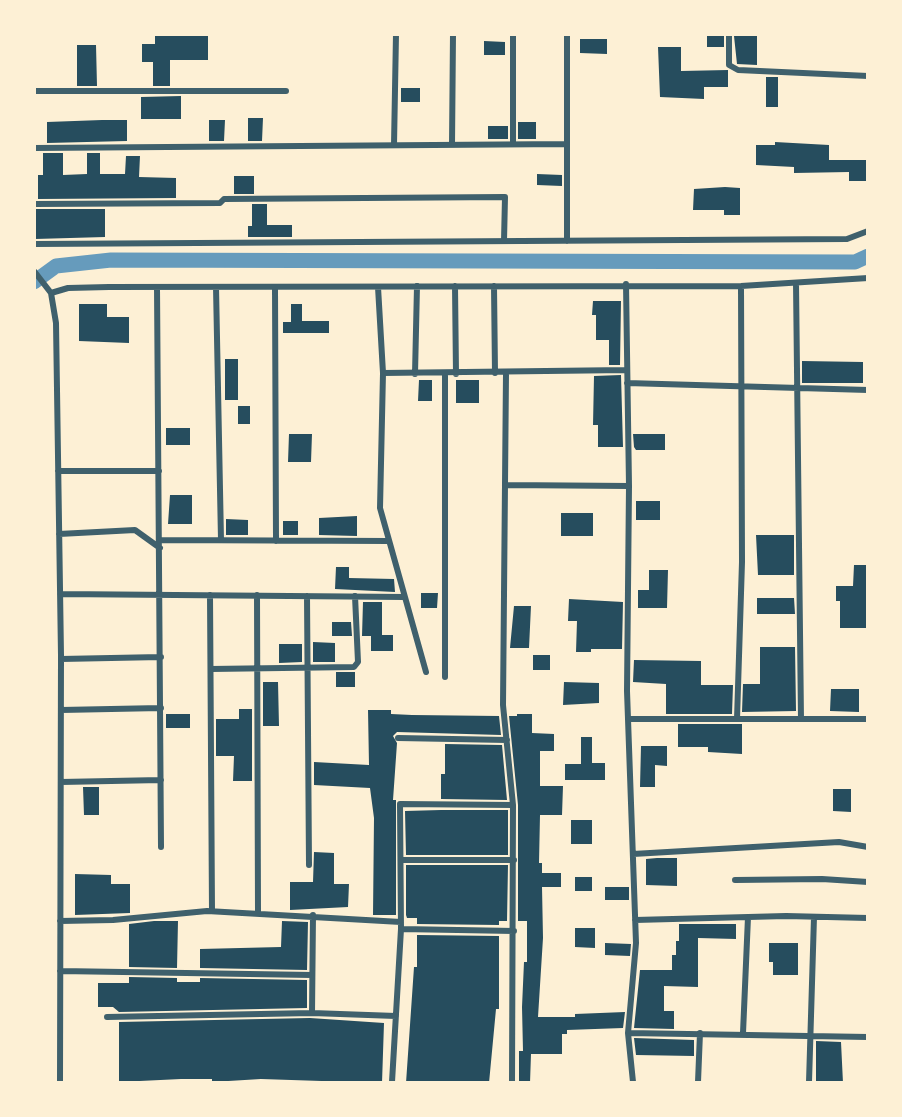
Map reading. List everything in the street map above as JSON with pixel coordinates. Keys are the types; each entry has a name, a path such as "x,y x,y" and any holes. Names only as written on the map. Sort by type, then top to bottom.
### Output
{"street":[{"path":"394,145 396,34"},
{"path":"452,145 453,34"},
{"path":"513,34 513,144"},
{"path":"729,34 729,65 738,70 867,76"},
{"path":"567,241 568,35"},
{"path":"34,91 286,91"},
{"path":"34,148 567,144"},
{"path":"34,204 220,204 224,199 505,197 504,241"},
{"path":"34,244 847,239 867,231"},
{"path":"34,271 49,290 56,323 61,659 60,1083"},
{"path":"49,290 157,287 626,284 741,286 867,278"},
{"path":"796,282 801,719"},
{"path":"626,284 629,486 628,719 636,943 628,1033 633,1083"},
{"path":"416,374 417,286"},
{"path":"455,286 456,374"},
{"path":"494,286 495,373"},
{"path":"736,719 743,388 741,286"},
{"path":"157,287 161,594 161,847"},
{"path":"216,287 221,540"},
{"path":"275,287 276,541"},
{"path":"378,287 383,373 380,508 426,672"},
{"path":"383,373 456,374 627,370"},
{"path":"506,373 503,705 513,805 512,1083"},
{"path":"445,374 446,677"},
{"path":"627,383 867,390"},
{"path":"58,471 159,471"},
{"path":"505,485 629,486"},
{"path":"59,534 135,530 160,548"},
{"path":"160,540 389,541"},
{"path":"60,594 404,597"},
{"path":"210,595 212,911"},
{"path":"257,595 258,913"},
{"path":"307,596 309,865"},
{"path":"211,669 307,669 357,666 355,596"},
{"path":"61,659 161,657"},
{"path":"61,710 161,708"},
{"path":"628,719 867,719"},
{"path":"398,738 507,740"},
{"path":"61,782 161,780"},
{"path":"392,1083 401,929 400,804 513,805"},
{"path":"633,854 828,843 867,847"},
{"path":"401,860 514,860"},
{"path":"735,880 822,879 867,882"},
{"path":"60,921 113,921 212,911 313,915 401,922"},
{"path":"312,1013 313,915"},
{"path":"635,921 748,917 867,918"},
{"path":"743,1033 748,917"},
{"path":"810,1083 814,917"},
{"path":"401,929 514,931"},
{"path":"60,971 312,975"},
{"path":"107,1017 312,1013 396,1016"},
{"path":"628,1033 867,1036"},
{"path":"698,1083 700,1033"}],"building":[{"path":"155,34 208,34 208,60 170,60 170,86 153,86 153,62 142,62 142,44 155,44"},
{"path":"707,34 724,34 724,47 707,47"},
{"path":"734,36 757,36 757,65 737,64"},
{"path":"580,39 607,39 607,54 580,53"},
{"path":"484,41 505,42 505,55 484,55"},
{"path":"77,45 96,45 97,86 77,86"},
{"path":"658,47 681,47 681,71 728,70 728,87 704,87 704,99 660,97"},
{"path":"766,77 778,77 778,107 766,107"},
{"path":"401,88 420,88 420,102 401,102"},
{"path":"181,96 181,119 141,119 141,97"},
{"path":"248,118 263,118 262,141 248,141"},
{"path":"127,120 127,141 47,143 47,122"},
{"path":"209,120 225,120 224,141 209,141"},
{"path":"518,122 536,122 536,139 518,139"},
{"path":"488,126 508,126 508,139 488,139"},
{"path":"775,142 829,145 829,160 867,160 867,181 849,181 849,172 794,173 794,167 756,165 756,145 775,145"},
{"path":"43,153 63,153 63,175 87,174 87,153 100,153 100,174 125,174 126,156 140,156 139,177 176,178 176,198 38,199 38,175 43,175"},
{"path":"537,174 562,175 562,186 537,185"},
{"path":"234,176 254,176 254,194 234,194"},
{"path":"740,188 740,215 724,215 724,210 693,210 694,189"},
{"path":"252,204 267,204 267,225 292,225 292,237 248,237 248,226 252,226"},
{"path":"35,209 105,209 105,237 35,239"},
{"path":"593,301 621,301 620,365 609,365 609,340 596,340 596,315 592,315"},
{"path":"79,304 107,304 107,317 129,317 129,343 79,341"},
{"path":"291,304 302,304 302,321 329,321 329,333 283,333 283,322 291,322"},
{"path":"225,359 238,359 238,400 225,400"},
{"path":"802,361 863,362 863,383 802,383"},
{"path":"621,375 623,447 598,447 598,425 593,425 594,376"},
{"path":"419,380 432,380 432,401 418,401"},
{"path":"456,380 479,380 479,403 456,403"},
{"path":"238,406 250,406 250,424 238,424"},
{"path":"166,428 190,428 190,445 166,445"},
{"path":"289,434 312,434 311,462 288,462"},
{"path":"633,434 665,434 665,450 636,450"},
{"path":"170,495 192,495 192,524 168,524"},
{"path":"636,501 660,501 660,520 636,520"},
{"path":"561,513 593,513 593,536 561,536"},
{"path":"357,516 357,536 319,535 319,518"},
{"path":"226,519 248,520 248,535 226,535"},
{"path":"283,521 298,521 298,535 283,535"},
{"path":"756,535 794,535 794,575 758,575"},
{"path":"854,565 867,565 867,628 840,628 840,601 836,601 836,586 853,586"},
{"path":"336,567 349,567 349,578 394,579 395,592 335,589"},
{"path":"649,570 668,570 667,608 638,608 638,590 649,590"},
{"path":"421,593 438,593 437,608 421,608"},
{"path":"757,598 794,598 795,614 757,614"},
{"path":"569,599 623,602 622,649 591,649 591,652 576,652 577,621 568,621"},
{"path":"363,602 382,602 382,635 393,635 393,651 371,651 371,636 362,636"},
{"path":"514,606 531,606 529,648 510,648"},
{"path":"332,622 351,622 352,636 332,636"},
{"path":"313,642 335,643 335,662 313,662"},
{"path":"279,644 302,644 302,662 279,663"},
{"path":"760,647 795,647 796,711 742,712 743,684 760,684"},
{"path":"533,655 550,655 550,670 533,670"},
{"path":"634,660 701,661 701,685 733,685 732,714 666,714 666,684 633,682"},
{"path":"336,672 355,672 355,687 336,687"},
{"path":"263,682 278,682 279,726 263,726"},
{"path":"564,682 599,683 599,703 563,705"},
{"path":"831,689 859,689 859,712 830,711"},
{"path":"239,709 252,709 252,781 233,781 234,756 216,756 216,719 239,719"},
{"path":"368,710 391,710 391,714 412,715 499,716 501,735 397,732 393,736 397,743 393,800 396,800 396,915 373,915 374,818 370,788 314,785 314,762 369,765"},
{"path":"166,714 190,714 190,728 166,728"},
{"path":"517,714 532,714 532,733 554,734 554,751 540,751 540,786 563,786 562,815 540,815 539,863 542,863 542,873 561,873 561,887 542,887 543,938 538,1017 575,1017 575,1014 625,1012 623,1028 567,1030 567,1034 562,1034 562,1054 531,1054 530,1083 519,1083 519,1051 523,1051 522,1007 524,962 527,962 527,921 518,921 518,805 509,716 517,716"},
{"path":"678,724 742,724 742,754 708,752 708,747 678,747"},
{"path":"581,737 592,737 592,763 605,763 605,780 565,780 565,764 581,764"},
{"path":"445,744 502,745 507,800 441,799 441,774 445,774"},
{"path":"641,746 667,746 667,766 655,765 655,787 640,787"},
{"path":"83,787 99,787 99,815 84,815"},
{"path":"833,789 851,789 851,812 833,811"},
{"path":"508,810 508,855 406,855 405,811"},
{"path":"571,820 592,820 592,844 571,844"},
{"path":"314,852 334,853 334,884 349,884 348,907 290,910 290,882 313,882"},
{"path":"677,858 677,886 646,885 646,859"},
{"path":"406,865 508,865 507,921 499,921 499,925 417,924 417,918 407,918 406,915"},
{"path":"75,874 111,875 111,884 130,884 130,913 75,915"},
{"path":"575,877 592,877 592,891 575,891"},
{"path":"605,887 629,887 629,900 605,900"},
{"path":"178,921 177,968 129,967 129,924"},
{"path":"282,921 308,922 307,970 200,968 200,949 281,947"},
{"path":"679,924 736,924 736,939 698,938 698,987 664,986 664,1011 674,1011 674,1029 634,1028 640,970 672,970 672,955 676,955 676,941 679,941"},
{"path":"575,928 595,928 595,948 575,947"},
{"path":"417,935 499,936 499,1009 496,1009 489,1083 406,1083 414,967 417,967"},
{"path":"605,943 631,944 630,956 605,955"},
{"path":"769,943 798,943 798,975 773,975 773,962 769,962"},
{"path":"129,977 177,978 177,982 200,982 200,978 307,980 307,1008 119,1012 113,1007 98,1007 98,983 129,983"},
{"path":"310,1018 384,1023 382,1083 261,1079 212,1082 212,1079 181,1079 119,1082 119,1022"},
{"path":"634,1038 694,1040 694,1056 636,1055"},
{"path":"816,1041 841,1042 843,1083 816,1083"}],"waterway":[{"path":"34,282 56,266 111,260 855,262 868,256"}]}
